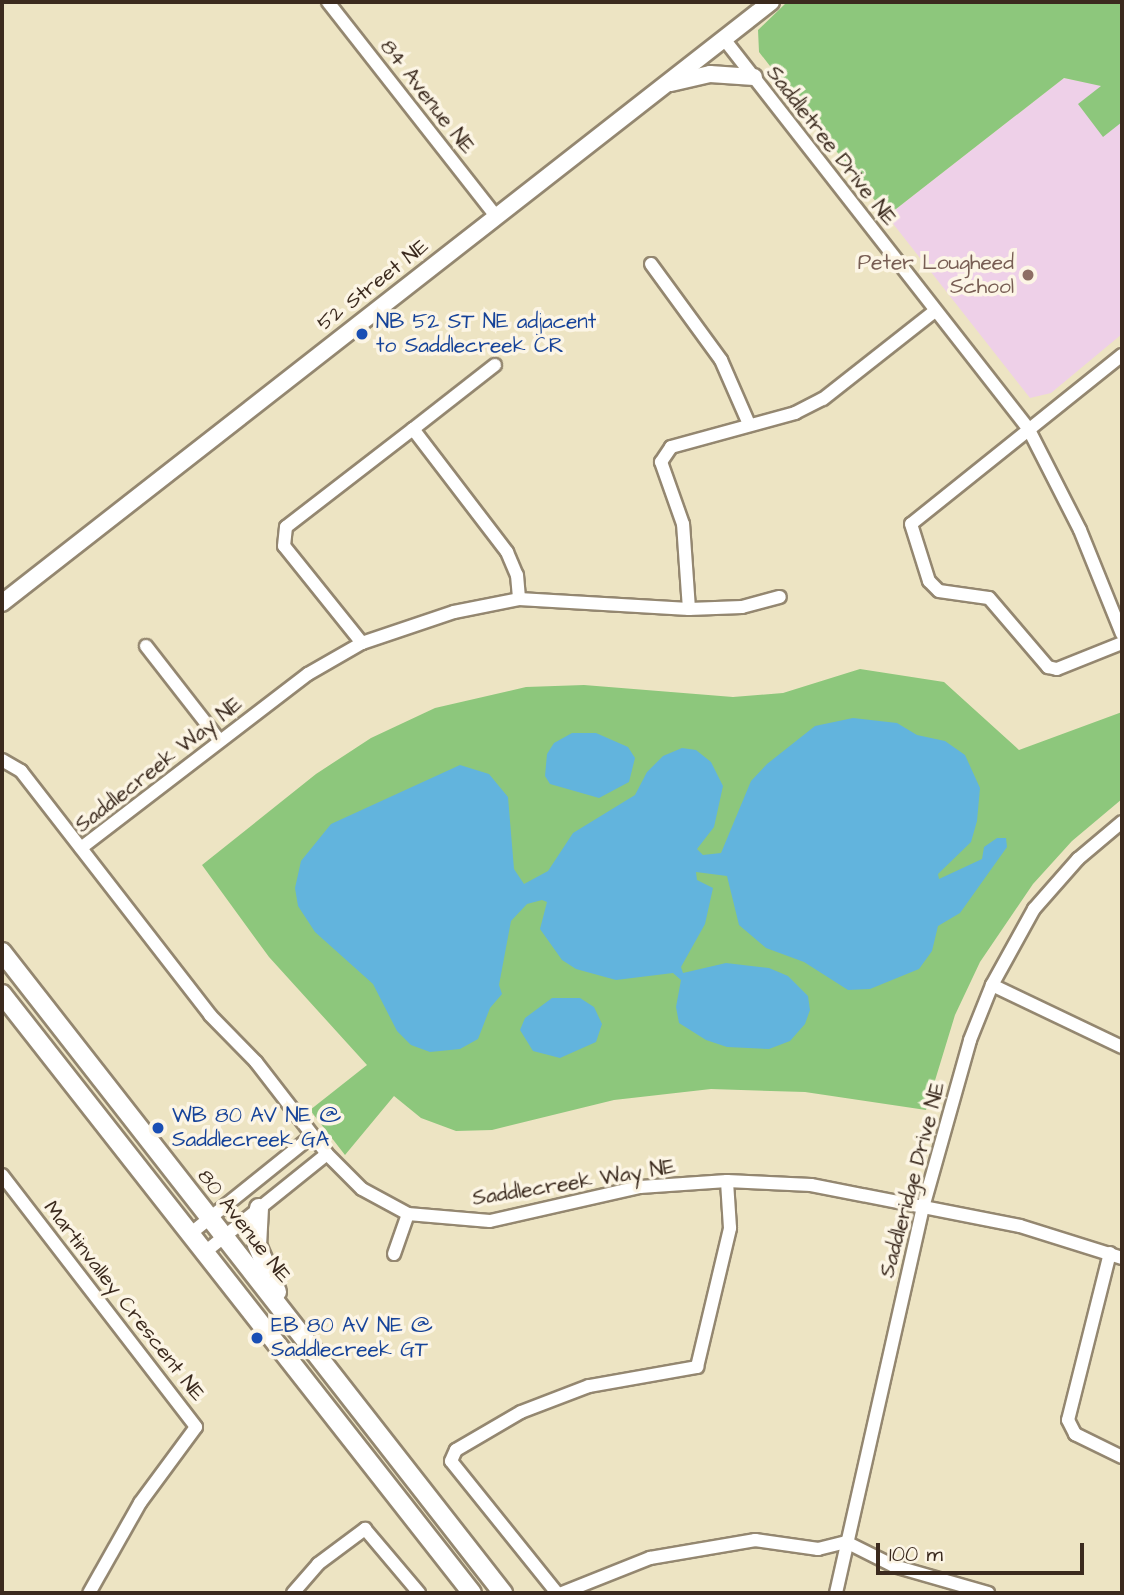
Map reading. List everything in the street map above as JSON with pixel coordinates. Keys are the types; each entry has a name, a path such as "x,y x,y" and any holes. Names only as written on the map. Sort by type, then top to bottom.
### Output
{"main road":[{"name":"80 Avenue NE","path":"2,953 503,1593"},
{"path":"2,995 472,1593"},
{"path":"260,1208 257,1245 294,1326"}],"street":[{"name":"84 Avenue NE","path":"328,2 496,216"},
{"name":"52 Street NE","path":"2,603 771,2"},
{"name":"Saddletree Drive NE","path":"724,39 1028,428 1080,530 1122,634"},
{"path":"665,84 710,74 754,78"},
{"path":"651,264 721,360 749,424"},
{"path":"689,609 683,524 661,462 671,447 795,413 823,399 935,310"},
{"path":"1122,355 911,524 929,581 939,591 989,598 1048,667 1057,669 1122,643"},
{"path":"362,643 284,546 286,527 495,365"},
{"path":"413,429 508,552 517,575 519,599"},
{"name":"Saddlecreek Way NE","path":"780,597 742,607 689,609 519,599 454,612 362,643 308,674 81,848 210,1015 257,1062 327,1154 362,1189 408,1214 490,1221 640,1187 727,1181 811,1185 924,1204 1020,1226 1116,1256"},
{"path":"146,646 220,741"},
{"path":"2,760 21,771 81,848"},
{"name":"Saddleridge Drive NE","path":"836,1593 924,1204 970,1040 992,985 1034,909 1078,859 1122,822"},
{"path":"992,985 1122,1047"},
{"path":"190,1234 312,1136"},
{"path":"205,1252 327,1154"},
{"name":"Martinvalley Crescent NE","path":"2,1175 196,1427 140,1503 89,1593"},
{"path":"727,1181 730,1228 697,1367 589,1386 521,1412 456,1450 451,1461 559,1593 619,1567 698,1547 755,1540 818,1549 846,1542 894,1566 988,1593"},
{"path":"394,1254 408,1214"},
{"path":"1116,1256 1068,1420 1075,1434 1122,1457"},
{"path":"293,1593 318,1564 365,1530 419,1593"}],"shaded area":[{"name":"Peter Lougheed School","path":"1064,78 1122,90 1122,334 1051,393 1030,398 887,216"}],"green space":[{"path":"787,2 1122,2 1122,122 1103,137 1078,104 1101,86 1064,78 887,216 759,52 758,30"},
{"path":"860,669 944,682 1019,750 1122,712 1122,799 1072,841 1033,884 980,962 955,1015 926,1110 805,1092 711,1089 614,1100 492,1130 456,1131 421,1118 394,1096 345,1155 310,1110 367,1065 269,957 202,865 316,774 371,738 435,708 526,687 584,685 733,697 783,693"}],"water":[{"path":"853,718 897,723 917,735 945,741 965,755 980,788 977,821 971,842 938,874 939,879 982,859 984,847 997,838 1006,838 1007,847 960,913 938,926 932,951 919,969 870,989 848,990 804,962 766,948 739,925 727,876 696,872 697,880 713,888 705,924 681,967 683,973 726,963 769,968 788,976 808,996 810,1010 805,1024 790,1041 769,1049 727,1047 706,1040 679,1023 676,1007 681,980 673,973 616,980 576,969 562,960 540,929 547,902 542,900 527,904 511,921 499,985 502,994 490,1008 478,1039 460,1049 430,1052 411,1045 397,1031 373,984 315,932 298,906 295,888 301,861 331,824 460,765 489,774 508,797 514,869 524,884 548,871 573,833 635,795 647,772 663,756 682,748 696,750 711,762 723,786 714,827 697,849 703,855 721,853 751,781 767,764 815,726"},
{"path":"572,733 596,733 628,747 635,758 629,782 599,798 550,784 545,776 547,754 554,743"},
{"path":"552,998 580,998 594,1007 602,1024 596,1042 560,1058 533,1051 520,1030 525,1018"}],"place":[{"name":"Peter Lougheed School","path":"1028,275"},
{"name":"NB 52 ST NE adjacent to Saddlecreek CR","path":"362,334"},
{"name":"WB 80 AV NE @ Saddlecreek GA","path":"158,1128"},
{"name":"EB 80 AV NE @ Saddlecreek GT","path":"257,1338"}]}
